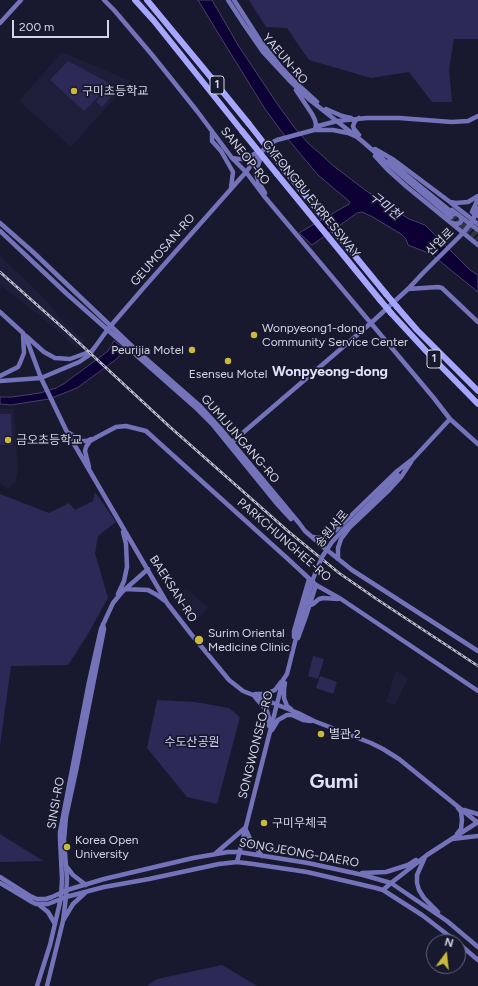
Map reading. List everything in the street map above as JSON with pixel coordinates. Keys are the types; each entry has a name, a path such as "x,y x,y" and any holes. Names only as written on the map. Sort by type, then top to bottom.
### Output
{"highway":[{"name":"GYEONGBU EXPRESSWAY","path":"135,0 162,31 309,214 391,313 478,404"},
{"name":"GYEONGBU EXPRESSWAY","path":"146,0 186,47 397,308 452,367 478,391"}],"street":[{"path":"0,23 21,0"},
{"name":"SANEOP-RO","path":"104,0 153,56 212,130 232,158 246,172 269,202 450,419 478,444"},
{"name":"YAEUN-RO","path":"228,0 263,52 289,80 310,100 391,162 451,217"},
{"name":"YAEUN-RO","path":"234,0 261,42 280,66 295,82 339,121"},
{"path":"289,80 312,114 315,129 340,131 358,136"},
{"path":"326,109 342,116 357,118"},
{"path":"339,121 357,118 388,117 452,122 468,121 478,116"},
{"path":"357,118 353,126 358,136"},
{"name":"GEUMOSAN-RO","path":"0,382 41,378 79,362 88,356 109,327 246,172 262,151 277,140 315,129 318,126 339,121"},
{"path":"212,130 212,141 221,151 233,172 231,188"},
{"name":"YAEUN-RO","path":"358,136 451,217"},
{"path":"375,149 394,160 478,224"},
{"path":"232,158 243,159 262,151"},
{"path":"262,151 257,170 257,177 269,202"},
{"path":"391,162 471,223 478,231 474,231 471,234 470,236 472,240"},
{"path":"446,199 456,204 463,203 478,196"},
{"path":"478,199 472,212 478,216"},
{"name":"산업로","path":"408,289 463,233 471,223 478,209"},
{"path":"451,217 453,224 458,224 462,220 460,216"},
{"path":"451,217 463,233 478,244"},
{"name":"GUMIJUNGANG-RO","path":"0,223 34,252 109,327 204,416 278,505 306,535 362,580 478,652"},
{"name":"GUMIJUNGANG-RO","path":"0,231 67,294 109,327 200,406 305,531 326,551 352,570 478,652"},
{"path":"231,442 371,323 408,289 442,288 478,322"},
{"path":"0,312 44,352 55,358 70,359 92,351"},
{"path":"0,376 18,367 24,353 23,333"},
{"name":"BAEKSAN-RO","path":"23,333 41,378 67,432 167,603 229,680 243,691 371,743 392,754 478,822"},
{"path":"338,559 338,548 341,539 350,526 397,482 414,458 450,419"},
{"name":"PARKCHUNGHEE-RO","path":"101,435 116,427 126,426 146,431 316,585 341,599 478,691"},
{"path":"67,432 79,440 84,441 101,435"},
{"path":"90,472 85,451 86,447 90,442 101,435"},
{"path":"312,537 327,537 331,534 396,472 414,458"},
{"name":"송원서로","path":"297,634 313,579 322,557 342,530 414,458"},
{"path":"113,603 124,582 127,567 126,544 122,526"},
{"path":"331,534 332,543"},
{"path":"326,551 332,543 341,539"},
{"name":"SINSI-RO","path":"47,986 63,921 64,891 60,832 89,682 101,629 113,603 125,589 148,569"},
{"path":"294,647 294,631 309,579"},
{"path":"294,647 300,634 316,585"},
{"path":"125,589 148,590 167,603"},
{"path":"310,605 323,598 341,599"},
{"name":"SINSI-RO","path":"64,891 67,880 64,840 66,818 104,629 103,624"},
{"name":"SONGWONSEO-RO","path":"237,862 283,680 287,674 297,634"},
{"path":"287,674 284,698 287,706 298,713"},
{"path":"252,694 265,694 270,692 278,687 283,680"},
{"path":"252,694 264,707 268,714 270,726 268,738"},
{"path":"268,738 278,720 287,716 292,715 304,720 314,721"},
{"name":"BAEKSAN-RO","path":"455,805 467,811 478,814"},
{"name":"BAEKSAN-RO","path":"450,840 459,832 462,825 461,812 455,805"},
{"path":"383,890 427,855 478,822"},
{"path":"214,855 245,828 250,839 262,856"},
{"path":"450,840 478,836"},
{"name":"SONGJEONG-DAERO","path":"53,900 64,891 104,879 193,858 239,852 308,863 355,873 391,883 447,921 478,947"},
{"path":"355,873 386,872 408,865 427,855"},
{"path":"427,855 417,875 419,890 424,898 447,921"},
{"name":"SONGJEONG-DAERO","path":"53,900 104,887 219,864 237,862 307,872 383,890 422,915 447,934"},
{"path":"65,864 73,875 86,885"},
{"path":"0,877 30,896 37,899 53,900"},
{"path":"0,883 41,906 48,912 55,924"},
{"path":"63,921 73,904 86,892"},
{"name":"SINSI-RO","path":"38,986 55,924 64,898"},
{"path":"36,904 48,904 53,900"},
{"name":"SONGJEONG-DAERO","path":"466,949 478,960"}],"shaded area":[{"name":"구미초등학교","path":"62,52 130,81 71,147 19,101"},
{"path":"0,256 41,295 60,318 85,341 77,348 40,316 0,285"},
{"name":"금오초등학교","path":"0,409 14,409 18,470 16,480 9,489 0,484"},
{"path":"185,588 208,607 198,619 175,599"},
{"path":"396,670 408,678 395,705 386,702"}],"green space":[{"path":"249,0 478,0 478,39 454,39 449,69 452,102 432,102 409,72 371,78 309,60 287,28 266,27"},
{"path":"68,61 111,84 84,111 50,80"},
{"path":"107,90 112,95 102,107 96,102"},
{"path":"0,414 11,414 12,445 0,445"},
{"path":"95,492 116,522 98,536 95,553 108,598 88,634 68,665 11,666 0,746 0,494 49,513 69,503 75,510 93,501"},
{"path":"313,656 324,659 318,679 308,676"},
{"path":"320,676 337,682 333,694 316,688"},
{"name":"수도산공원","path":"157,700 195,702 229,708 240,717 217,804 187,797 147,748"},
{"path":"0,834 43,861 0,862"},
{"path":"222,965 257,986 147,986 157,979"}],"water":[{"name":"구미천","path":"198,0 212,0 238,45 276,102 308,143 335,167 365,190 409,219 425,225 470,270 478,275 478,292 431,254 408,245 406,239 401,234 362,212 357,213 312,245 299,233 350,202 318,175 282,132 265,109"},
{"path":"114,341 126,350 114,361 77,388 49,399 11,405 0,404 0,397 40,393 56,388 108,351"}],"tunnel":[{"path":"454,214 478,234"},
{"path":"451,217 478,239"}],"railway":[{"path":"0,272 170,427 289,532 339,573 478,666"}],"place":[{"name":"구미초등학교","path":"74,91"},
{"name":"Wonpyeong1-dong Community Service Center","path":"254,335"},
{"name":"Peurijia Motel","path":"192,350"},
{"name":"Esenseu Motel","path":"228,361"},
{"name":"금오초등학교","path":"8,440"},
{"name":"Surim Oriental Medicine Clinic","path":"199,640"},
{"name":"별관 2","path":"321,734"},
{"name":"구미우체국","path":"264,823"},
{"name":"Korea Open University","path":"67,847"}],"district":[{"name":"Wonpyeong-dong","path":"330,372"},
{"name":"Gumi","path":"334,782"}]}
